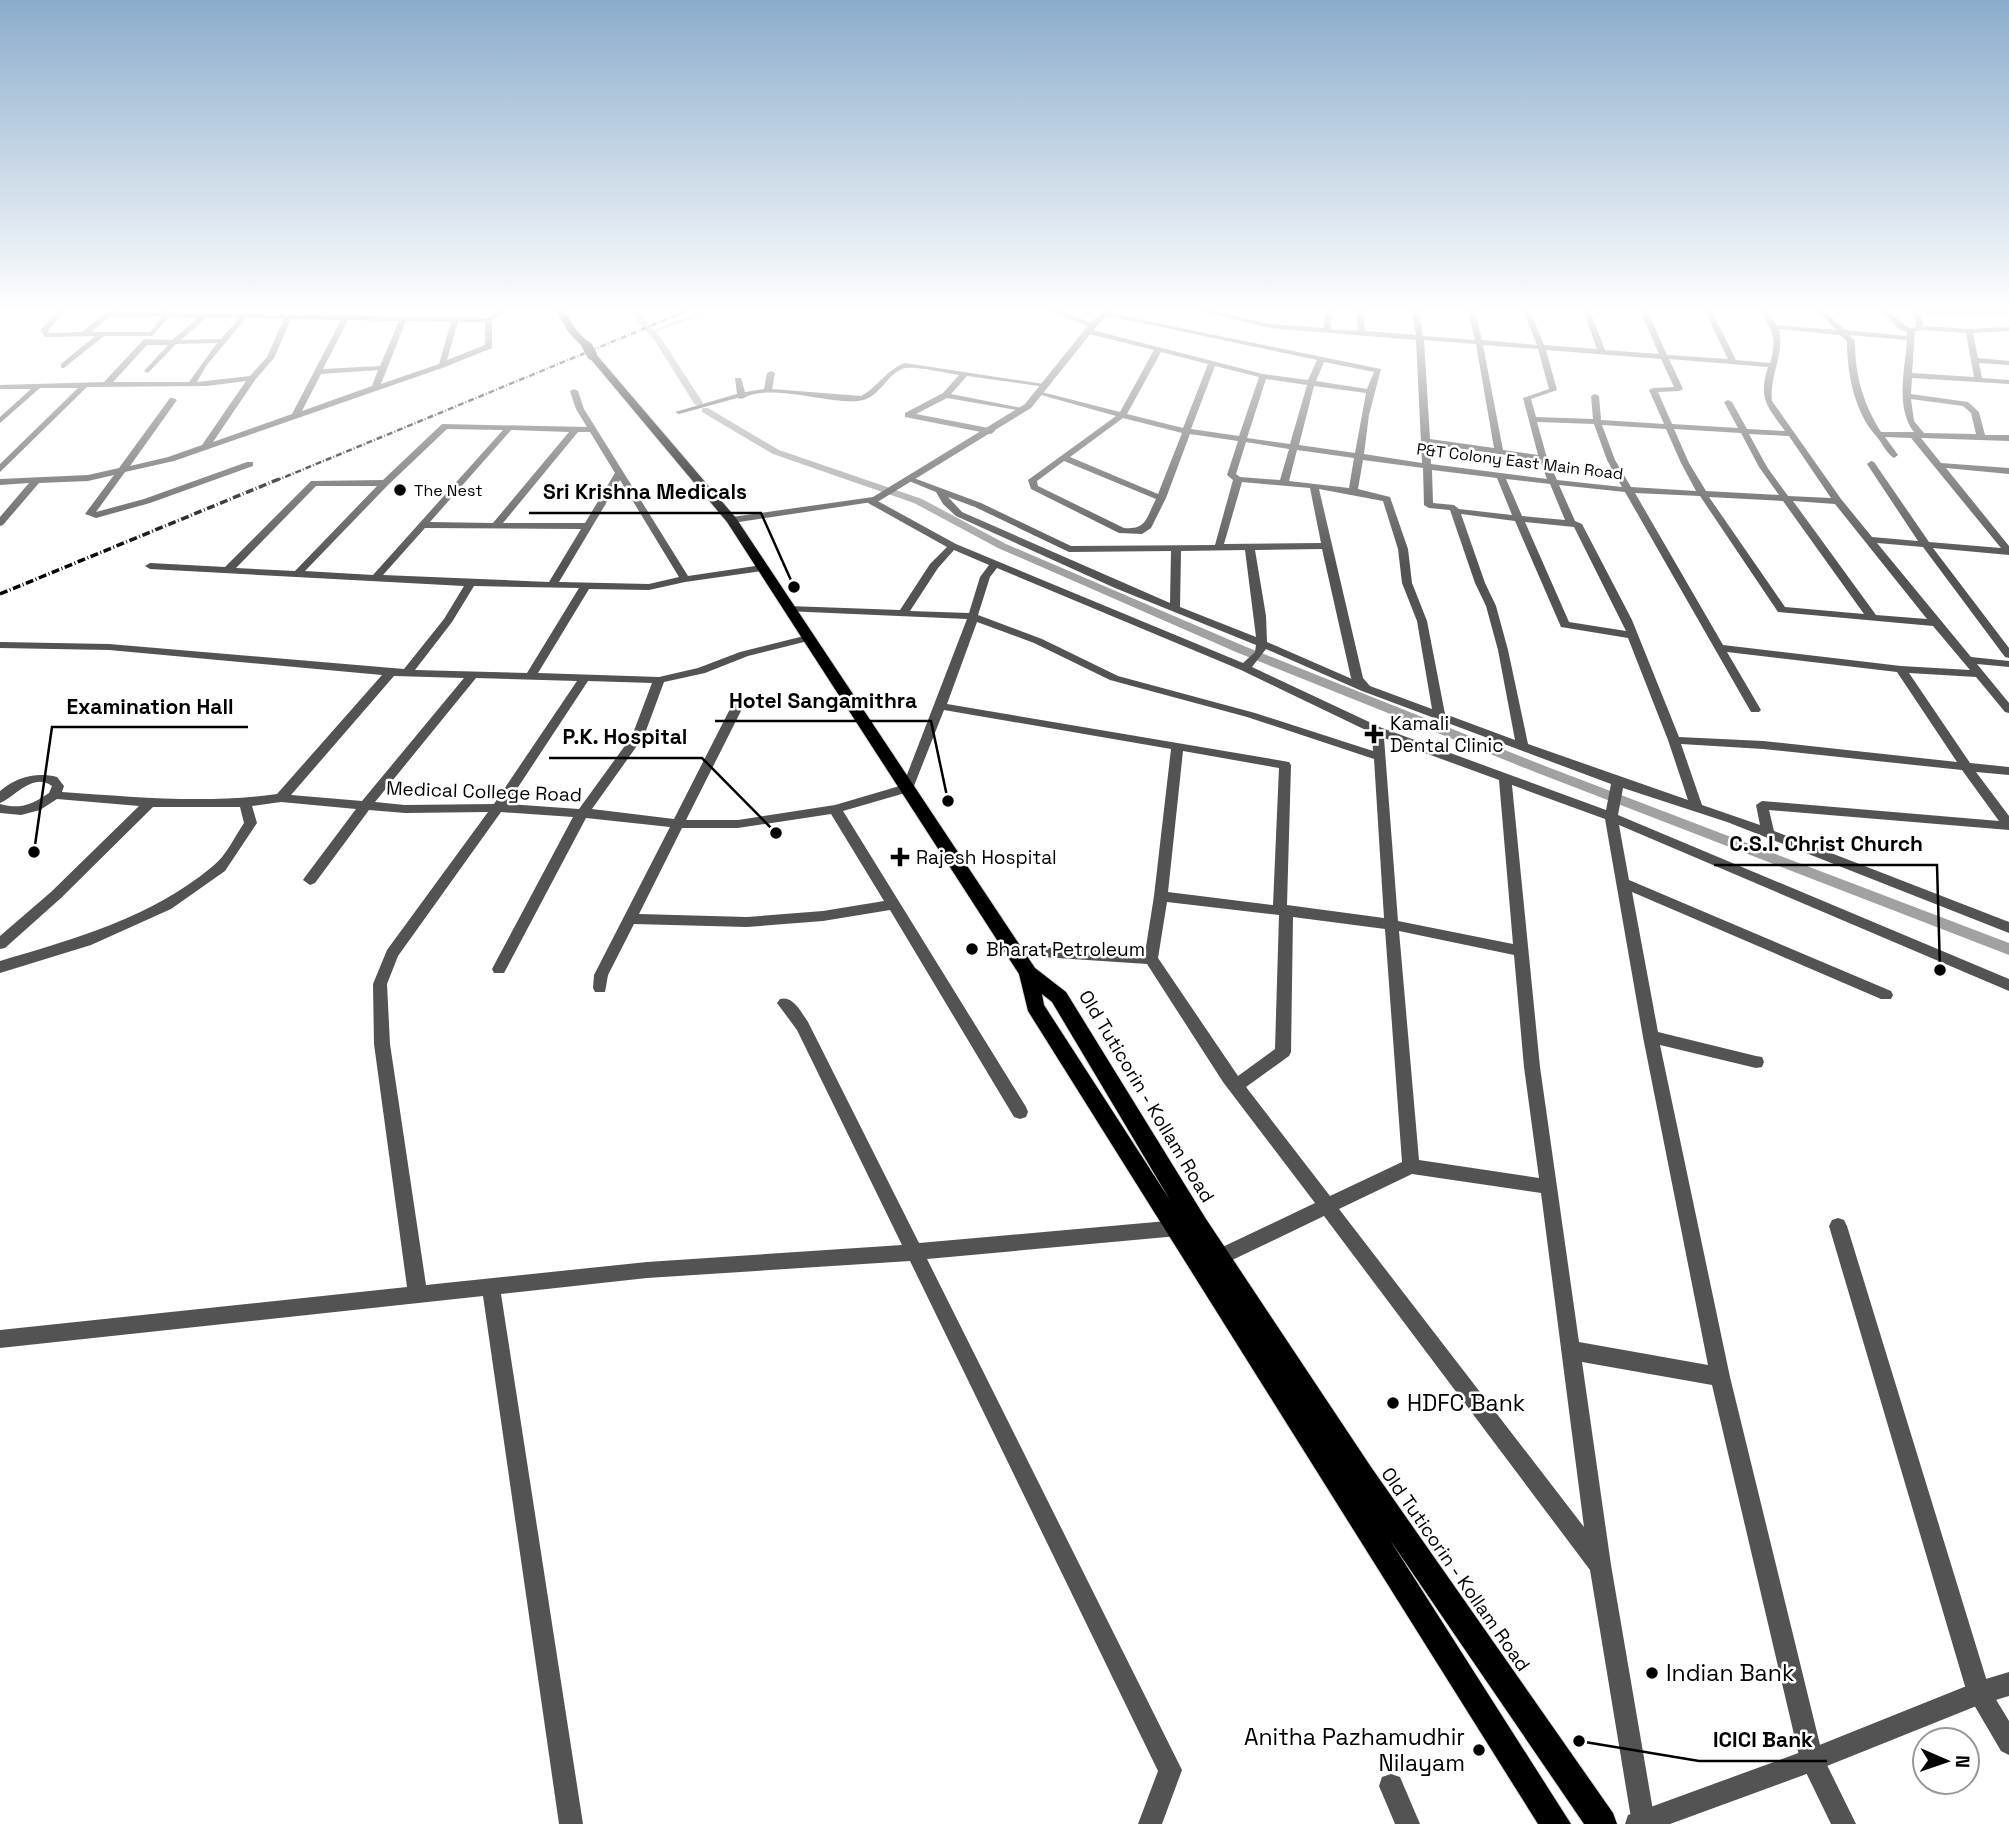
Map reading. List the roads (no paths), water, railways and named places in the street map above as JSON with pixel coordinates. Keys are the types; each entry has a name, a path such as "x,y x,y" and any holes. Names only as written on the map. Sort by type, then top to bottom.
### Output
{"main road":[{"name":"Old Tuticorin - Kollam Road","path":"625,393 732,520 1022,962 1059,997 1198,1226 1362,1476 1602,1824"},
{"path":"1022,962 1035,1006 1556,1824"}],"street":[{"path":"0,421 30,393"},
{"path":"0,469 77,393"},
{"path":"205,447 242,393"},
{"path":"296,415 307,393"},
{"path":"0,482 88,478 171,460 356,393"},
{"path":"575,393 580,409 685,579"},
{"path":"680,412 759,393"},
{"path":"807,393 860,400 872,393"},
{"path":"732,520 876,498 991,431 1023,409 1038,393"},
{"name":"P&T Colony East Main Road","path":"1038,393 1185,431 1361,458 1628,490 1838,501"},
{"path":"1134,393 1123,414 1032,480 1031,484 1122,531 1132,533 1146,528 1161,498 1200,393"},
{"path":"1259,393 1240,440 1231,475 1238,479 1314,486 1387,499 1403,549 1407,583 1422,621 1438,714"},
{"path":"1284,483 1308,393"},
{"path":"1353,492 1361,458 1368,393"},
{"path":"1423,393 1429,505 1454,508 1480,583 1492,606 1521,746"},
{"path":"1488,393 1499,452"},
{"path":"1543,393 1527,398 1531,419 1543,458 1571,524"},
{"path":"1654,393 1685,463 1702,493 1782,610 1936,622"},
{"path":"1766,393 1768,401 1790,434 1867,539 2009,709"},
{"path":"1856,393 1877,434 1894,455"},
{"path":"991,431 908,415 946,395 1023,409"},
{"path":"1595,396 1597,422 1611,460 1755,710"},
{"path":"1867,539 2009,552 1936,465 1910,421 1907,396 1965,404 1975,412 1981,436"},
{"path":"173,400 90,514 96,515 147,501 250,464"},
{"path":"1728,402 1763,467 1872,617"},
{"path":"1531,419 1790,434"},
{"path":"298,573 385,483 445,426 593,430"},
{"path":"377,576 509,428"},
{"path":"496,525 576,429"},
{"path":"1877,434 2009,438"},
{"path":"1425,441 1543,458"},
{"path":"1471,448 1480,474"},
{"path":"1065,458 1161,498"},
{"path":"1871,464 1926,545 2009,655"},
{"path":"1936,465 2009,471"},
{"path":"553,583 619,474"},
{"path":"1500,476 1516,519 1565,625 1633,635"},
{"path":"1219,546 1238,479"},
{"path":"0,523 37,480"},
{"path":"907,480 978,505 1059,545 1086,550 1326,546"},
{"path":"228,570 314,483 385,483"},
{"path":"1314,486 1357,678 1366,689"},
{"path":"939,490 946,502 959,513 1175,609 1378,731 1505,777 1614,798 1697,807 2009,928"},
{"path":"876,498 953,546 996,563 1254,656 1366,689 1521,746 1614,798 2009,985"},
{"path":"1455,511 1577,524 1633,635 1697,807"},
{"path":"424,525 588,526"},
{"path":"1069,562 1122,531"},
{"path":"904,612 934,566 953,546"},
{"path":"1249,546 1256,585 1254,656"},
{"path":"1175,609 1176,548"},
{"path":"908,789 964,645 985,577 996,563"},
{"path":"150,566 471,583 649,587 762,568"},
{"path":"407,673 448,620 471,583"},
{"path":"531,676 586,585"},
{"path":"789,608 971,616 1038,641 1114,678 1251,715 1380,757"},
{"path":"0,645 109,647 407,673 659,680 701,671 744,654 808,638"},
{"path":"1719,648 1901,669 1979,674"},
{"path":"1967,660 2009,664"},
{"path":"1901,669 2009,826"},
{"path":"281,798 391,672"},
{"path":"310,880 365,806 474,673"},
{"path":"418,1296 382,1044 380,984 392,954 498,808 584,679"},
{"path":"499,969 583,813 638,736 659,680"},
{"path":"600,988 601,975 680,824 738,705"},
{"path":"941,706 1285,765 1283,1052 1236,1086"},
{"path":"1378,731 1390,924 1411,1166"},
{"path":"1674,740 1763,745 2009,771"},
{"path":"1177,747 1161,896 1151,959 1236,1086 1600,1565"},
{"path":"1505,777 1532,1067 1600,1565 1640,1823 1812,1760 1979,1693 2009,1684"},
{"path":"0,808 9,812 42,804 55,794 57,782 47,779 32,780 3,793"},
{"name":"Medical College Road","path":"55,794 150,803 245,803 281,798 405,809 498,808 583,813 680,824 738,824 835,809 908,789"},
{"path":"1614,798 1625,884 1651,1037 1720,1377 1812,1760 1844,1824"},
{"path":"0,944 56,895 150,803"},
{"path":"0,967 86,941 166,905 220,868 251,823 245,803"},
{"path":"1768,834 1762,805 2009,826"},
{"path":"835,809 891,905 1020,1112"},
{"path":"1625,884 1886,995"},
{"path":"1161,896 1390,924 1520,951"},
{"path":"630,919 747,922 823,916 891,905"},
{"path":"1022,962 1151,959"},
{"path":"785,1003 803,1026 872,1168 917,1252 1170,1770 1150,1824"},
{"path":"1651,1037 1756,1062"},
{"path":"1220,1257 1411,1166 1549,1187"},
{"path":"1838,1226 1979,1693 2009,1743"},
{"path":"0,1339 647,1270 917,1252 1178,1228"},
{"path":"491,1287 571,1824"},
{"path":"1570,1350 1720,1377"},
{"path":"1391,1786 1408,1824"}],"waterway":[{"path":"692,393 698,403"},
{"path":"705,410 776,452 918,501 1002,546 1240,649 1540,769 2009,949"}],"railway":[{"path":"275,481 488,393"},
{"path":"0,594 279,479"}],"place":[{"name":"The Nest","path":"400,490"},
{"name":"Sri Krishna Medicals","path":"794,587"},
{"name":"Kamali Dental Clinic","path":"1374,734"},
{"name":"Hotel Sangamithra","path":"948,801"},
{"name":"P.K. Hospital","path":"776,833"},
{"name":"Examination Hall","path":"34,852"},
{"name":"Rajesh Hospital","path":"900,857"},
{"name":"Bharat Petroleum","path":"972,949"},
{"name":"C.S.I. Christ Church","path":"1940,970"},
{"name":"HDFC Bank","path":"1393,1403"},
{"name":"Indian Bank","path":"1652,1673"},
{"name":"ICICI Bank","path":"1579,1741"},
{"name":"Anitha Pazhamudhir Nilayam","path":"1479,1750"}]}
